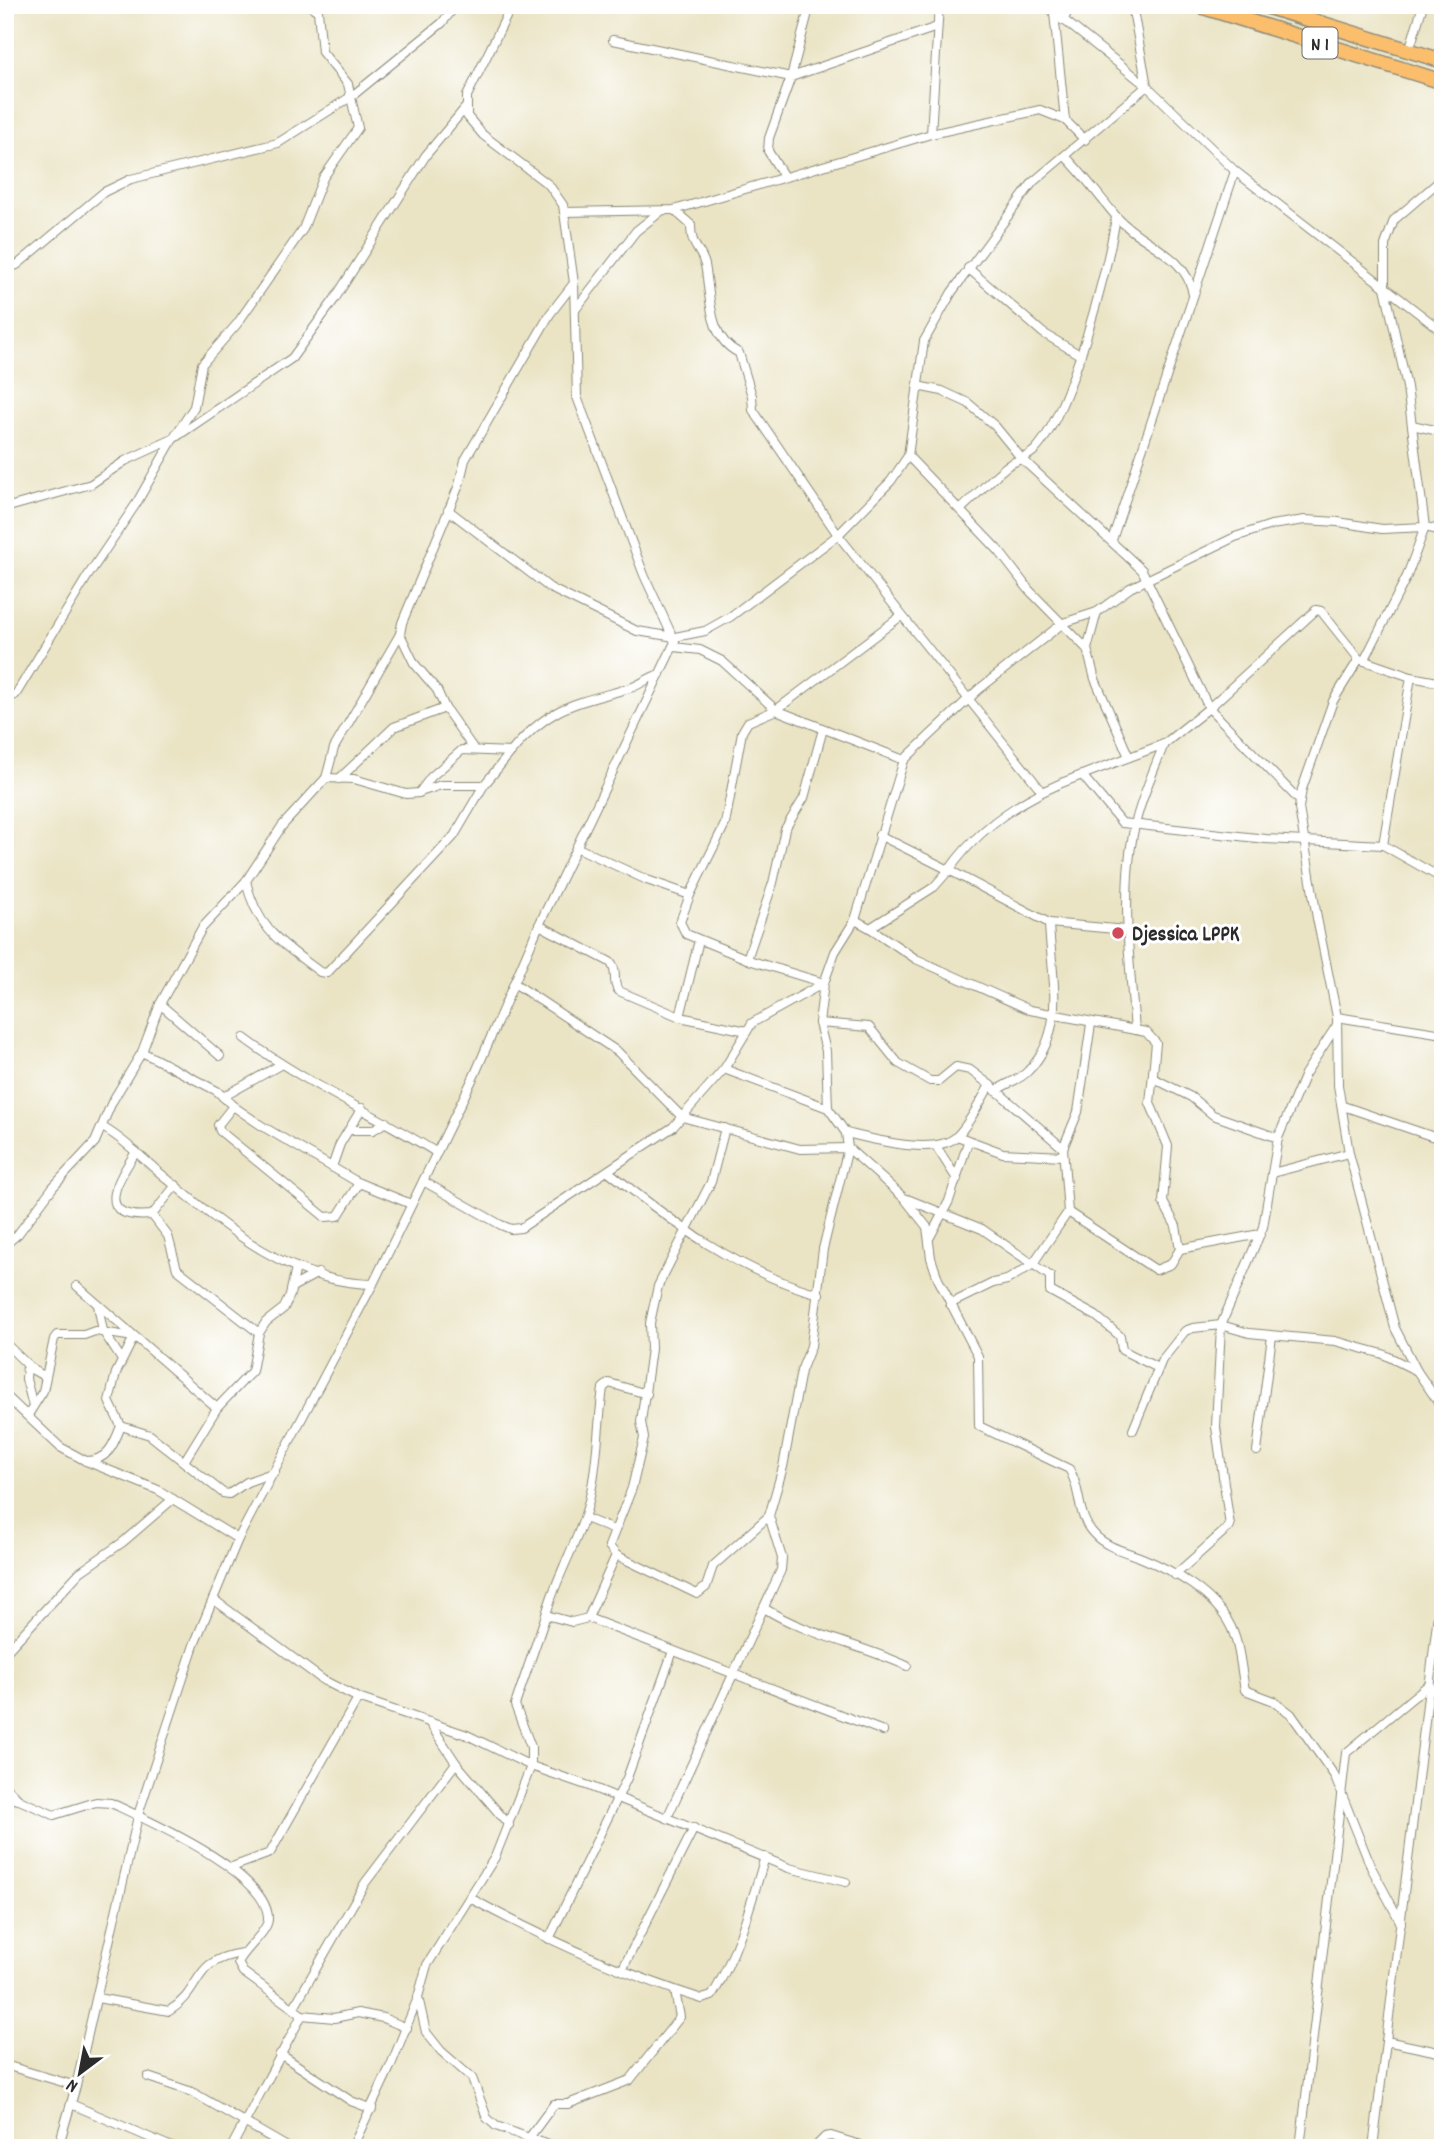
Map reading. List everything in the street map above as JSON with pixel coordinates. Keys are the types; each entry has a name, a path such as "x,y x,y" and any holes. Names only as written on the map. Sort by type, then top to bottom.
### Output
{"highway":[{"name":"N 1","path":"1197,5 1443,82"},
{"name":"N 1","path":"1262,5 1443,61"}],"street":[{"path":"5,9 14,5"},
{"path":"5,701 16,694 194,407 202,364 237,324 303,229 323,178 358,128 352,96 338,68 322,52 318,11 309,5"},
{"path":"5,269 17,265 104,191 131,179 278,143 352,96 442,23 456,5"},
{"path":"512,5 467,96 466,107 473,126 549,185 564,212 574,283 577,397 644,575 674,642"},
{"path":"783,175 770,157 768,144 791,77 810,5"},
{"path":"931,134 939,5"},
{"path":"1045,5 1063,22 1147,86 1235,171 1443,332"},
{"path":"1063,22 1071,5"},
{"path":"1132,5 1147,86"},
{"path":"1409,51 1423,5"},
{"path":"1054,13 1065,120"},
{"path":"613,40 791,77 937,27"},
{"path":"58,2148 76,2086 138,1816 164,1729 213,1599 238,1539 373,1284 486,1052 539,926 674,642 705,631 730,617 838,535 891,481 908,456 924,341 968,268 1033,182 1085,141 1147,86"},
{"path":"5,508 91,484 125,461 173,439 292,358 334,300 426,155 466,107"},
{"path":"564,212 674,210 783,175 931,134 1040,110 1065,120 1085,141"},
{"path":"1065,156 1091,182 1116,217 1184,270 1191,283 1194,298"},
{"path":"1112,540 1235,171"},
{"path":"1443,178 1390,226 1385,245 1385,288 1407,387 1425,527 1406,576 1361,660 1333,701 1300,801 1304,840 1337,1021 1338,1085 1349,1153 1395,1328 1417,1371 1443,1409"},
{"path":"674,210 691,225 691,241 705,266 717,331 728,348 739,353 752,396 752,410 838,535 1041,790"},
{"path":"575,310 636,231 661,211"},
{"path":"960,510 1045,437 1080,355 1110,253 1116,217"},
{"path":"968,268 1043,333 1080,355"},
{"path":"5,1245 18,1234 104,1128 112,1102 142,1052 160,1004 202,928 246,881 282,826 326,778 334,748 400,634 407,608 465,460 550,314 574,283"},
{"path":"917,386 942,391 968,403 995,426 1021,459 1112,540 1131,563 1142,570 1209,708 1300,801"},
{"path":"1412,425 1443,432"},
{"path":"908,456 999,551 1029,590 1087,649 1095,679 1129,757"},
{"path":"448,509 550,588 637,631 700,649 722,661 776,710 904,760"},
{"path":"828,1108 826,1051 819,1023 824,983 835,952 855,920 904,760 968,701 1063,623 1097,612 1130,589 1235,537 1271,525 1305,520 1382,529 1425,527 1443,531"},
{"path":"870,928 934,887 983,830 1041,790 1164,744 1209,708 1316,610 1321,611 1361,660 1411,677 1443,683"},
{"path":"1087,649 1097,612"},
{"path":"824,983 747,959 699,940 687,934 680,922 690,895 725,824 742,732 748,722 776,710 901,616"},
{"path":"400,634 414,663 438,690 445,708 473,748"},
{"path":"246,881 251,904 266,930 320,972 327,973 454,836 484,785 542,719 577,701 633,687 660,674"},
{"path":"1383,845 1411,677"},
{"path":"339,779 401,722 445,708"},
{"path":"747,959 773,883 785,829 804,799 823,729"},
{"path":"1135,1030 1126,930 1135,825 1164,744"},
{"path":"419,793 453,756 473,748 511,752"},
{"path":"1082,775 1122,823 1383,845 1443,879"},
{"path":"326,778 354,779 406,794 419,793 441,785 484,785"},
{"path":"879,835 1049,923 1126,930"},
{"path":"578,848 647,880 690,895"},
{"path":"855,920 916,959 1012,1002 1054,1016 1146,1032 1156,1043 1150,1103 1168,1146 1163,1202 1176,1226 1180,1249 1171,1264 1156,1270 1068,1212"},
{"path":"846,1133 893,1143 936,1146 957,1136 993,1088 1026,1074 1049,1044 1054,1016 1049,923"},
{"path":"539,926 610,962 619,991 680,1017 747,1031"},
{"path":"680,1017 699,940"},
{"path":"514,983 610,1046 682,1117 800,1149 848,1148 904,1198 926,1227 930,1237 931,1258 950,1304 978,1356 981,1397 979,1426 1069,1469 1083,1518 1094,1535 1175,1575 1216,1605 1230,1625 1245,1690 1274,1701 1291,1714 1334,1775 1371,1867 1401,1923"},
{"path":"423,1181 511,1229 521,1228 673,1127 724,1069 747,1031 759,1018 824,983"},
{"path":"160,1004 220,1056"},
{"path":"1337,1021 1443,1034"},
{"path":"1175,1575 1230,1526 1216,1427 1220,1325 1260,1234 1278,1138 1305,1074 1337,1021"},
{"path":"819,1023 869,1027 898,1063 930,1081 939,1081 956,1067 970,1070 1063,1152"},
{"path":"950,1304 992,1283 1007,1280 1032,1265 1068,1212 1063,1152 1078,1112 1091,1024"},
{"path":"244,1038 280,1065 362,1108 437,1153"},
{"path":"142,1052 223,1097 233,1106 359,1183 411,1204"},
{"path":"223,1097 280,1065"},
{"path":"724,1069 828,1108 846,1133 848,1148 823,1249 820,1294 811,1346 802,1371 783,1467 769,1517 713,1566 706,1587 697,1594 670,1584 616,1555 609,1546 635,1477 644,1438 640,1422 647,1394 650,1324 658,1286 711,1182 725,1128"},
{"path":"1153,1078 1191,1097 1213,1115 1278,1138"},
{"path":"233,1106 218,1125 220,1131 325,1217 338,1216 359,1183"},
{"path":"1343,1106 1443,1140"},
{"path":"332,1167 341,1144 362,1108"},
{"path":"351,1130 373,1130 386,1122"},
{"path":"104,1128 248,1242 296,1267 357,1284 373,1284"},
{"path":"957,1136 1003,1153 1063,1152"},
{"path":"930,1237 944,1212 968,1142"},
{"path":"936,1146 957,1179"},
{"path":"136,1152 123,1171 113,1201 119,1213 127,1217 152,1216 176,1185"},
{"path":"1272,1173 1349,1153"},
{"path":"608,1171 687,1232 744,1266 820,1294"},
{"path":"904,1198 982,1229 1049,1276 1050,1291 1096,1316 1120,1336 1122,1350 1128,1356 1158,1368"},
{"path":"152,1216 168,1236 177,1269 259,1333"},
{"path":"1180,1249 1260,1234"},
{"path":"185,1460 217,1408 252,1371 259,1333 266,1322 284,1308 296,1267"},
{"path":"292,1287 318,1273"},
{"path":"77,1286 217,1408"},
{"path":"98,1304 103,1331 122,1360"},
{"path":"1133,1430 1158,1368 1185,1331 1220,1325 1249,1333 1354,1345 1394,1359 1417,1371"},
{"path":"28,1415 43,1391 57,1335 84,1335 103,1331 121,1337 134,1337"},
{"path":"1258,1451 1272,1336"},
{"path":"121,1426 108,1401 122,1360 134,1337"},
{"path":"5,1343 27,1364 46,1377"},
{"path":"27,1364 26,1380 33,1406"},
{"path":"352,2148 407,2028 427,1965 495,1857 531,1766 531,1747 515,1705 554,1588 584,1518 597,1452 603,1388 609,1383 647,1394"},
{"path":"5,1395 60,1447 86,1461 158,1490 238,1539"},
{"path":"121,1426 150,1435 185,1460 223,1493 229,1494 247,1482 275,1472"},
{"path":"86,1461 96,1461 110,1450 121,1426"},
{"path":"5,1653 80,1572 123,1542 173,1499"},
{"path":"667,1818 781,1570 782,1558 769,1517"},
{"path":"584,1518 614,1530"},
{"path":"588,1618 616,1555"},
{"path":"1373,2148 1443,1573"},
{"path":"213,1599 323,1680 359,1698 467,1735 531,1766 765,1857 813,1875 846,1882"},
{"path":"764,1608 800,1629 824,1634 907,1666"},
{"path":"546,1615 572,1622 588,1618 883,1731"},
{"path":"549,1939 627,1778 673,1651"},
{"path":"1428,1685 1443,1697"},
{"path":"1300,2148 1346,1753 1428,1685"},
{"path":"232,1867 270,1853 359,1698"},
{"path":"429,1722 456,1763 509,1825"},
{"path":"294,2007 365,1883 456,1763"},
{"path":"5,1786 19,1800"},
{"path":"5,1797 54,1815 96,1802 111,1803 232,1867 250,1883 266,1909 268,1919 266,1927 242,1953 238,1964 243,1972 302,2015 334,2018 358,2013 383,2018 407,2028"},
{"path":"622,1970 694,1828"},
{"path":"470,1898 549,1939 675,1991 702,1999 712,1996 751,1905 765,1857"},
{"path":"97,1998 169,2011 184,1998 211,1961 242,1953"},
{"path":"529,2138 554,2104 568,2104 612,2090 630,2080 680,2017 675,1991"},
{"path":"418,1997 426,2032 432,2042 472,2078 487,2118 496,2126 556,2148"},
{"path":"231,2148 244,2119 302,2015"},
{"path":"1386,2041 1443,2053"},
{"path":"280,2054 351,2101 372,2109"},
{"path":"5,2066 76,2086"},
{"path":"148,2077 192,2092 244,2119 289,2148"},
{"path":"71,2104 174,2148"},
{"path":"814,2148 825,2137 831,2136 870,2148"}],"place":[{"name":"Djessica LPPK","path":"1118,933"}]}
